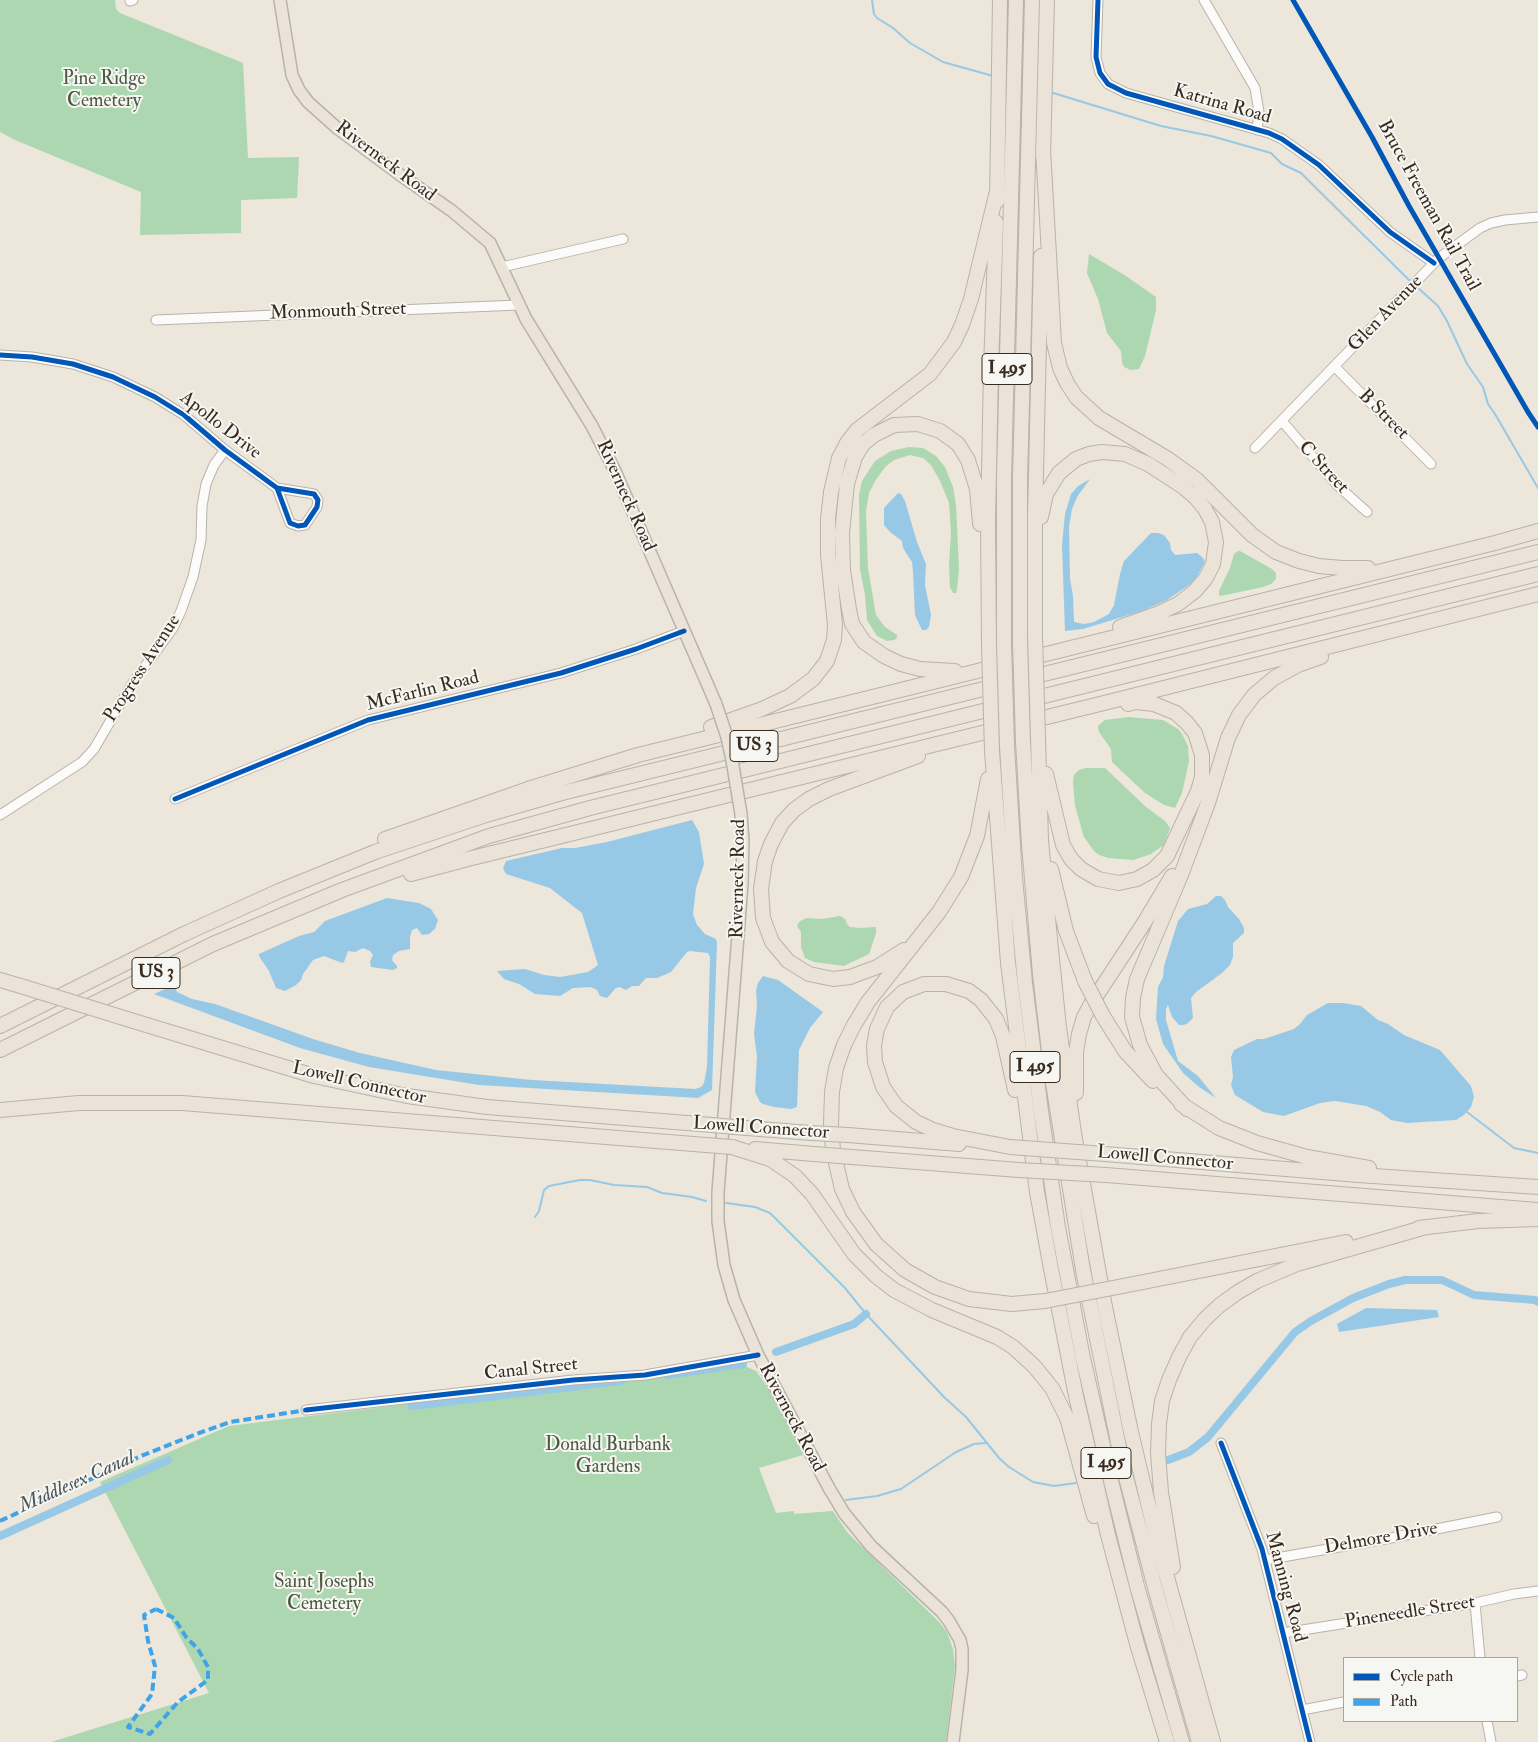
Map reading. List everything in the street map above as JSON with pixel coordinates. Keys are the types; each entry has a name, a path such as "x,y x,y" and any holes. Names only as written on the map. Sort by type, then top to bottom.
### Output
{"highway":[{"path":"1000,0 988,579 992,751 1008,963 1037,1192"},
{"name":"I 495","path":"1016,0 1004,484 1004,644 1007,746 1014,862 1024,974 1038,1094 1057,1219 1083,1358 1137,1586 1182,1742"},
{"name":"I 495","path":"1032,0 1020,481 1020,640 1029,844 1040,974 1052,1077 1082,1270 1122,1462 1155,1588 1199,1742"},
{"path":"1047,0 1034,517 1035,635 1043,867 1057,1010 1069,1106 1105,1307 1133,1441 1158,1545 1213,1742"},
{"path":"1043,149 1054,343 1057,360 1063,376 1081,403 1099,418 1197,480 1252,535 1283,556 1309,564 1342,568 1371,568 1419,562"},
{"path":"279,891 337,860 409,830 588,770 772,705 799,690 813,679 823,667 830,654 834,633 827,530 831,492 839,458 857,430 930,374 954,342 976,284 997,191"},
{"path":"981,670 929,670 901,664 870,647 864,642 852,624 848,609 842,552 842,520 846,484 852,465 864,444 874,435 888,427 911,423 933,427 952,439 968,460 979,503 989,646"},
{"path":"1034,589 1040,525 1046,494 1058,473 1082,456 1102,452 1118,452 1148,464 1191,493 1201,503 1212,522 1216,542 1215,556 1206,578 1195,592 1178,604 1159,613 1044,654"},
{"path":"588,770 688,742 1538,531"},
{"name":"US 3","path":"0,1026 184,934 279,891 375,852 462,822 536,800 1538,552"},
{"name":"US 3","path":"0,1050 213,944 342,890 489,836 582,810 1538,574"},
{"path":"342,890 401,878 446,864 1537,595"},
{"path":"1187,1109 1163,1084 1149,1065 1136,1036 1132,1008 1140,970 1203,816 1234,723 1243,708 1260,689 1280,674 1298,665 1409,627"},
{"path":"1038,738 1060,835 1071,859 1087,874 1105,881 1125,882 1143,877 1158,866 1166,856 1198,791 1203,770 1201,748 1195,734 1187,723 1176,713 1162,706 1136,702 1122,705 1100,704"},
{"path":"925,930 897,955 860,975 833,979 817,976 802,970 776,950 765,927 761,898 762,880 768,852 774,837 787,817 801,804 818,794 840,784 982,732"},
{"path":"992,751 983,812 967,864 954,890 861,1012 848,1036 836,1068 832,1092 831,1124 835,1164 842,1189 859,1223 876,1244 905,1270 926,1283 951,1294 982,1301 1012,1304 1045,1301 1426,1227 1478,1221 1538,1219"},
{"path":"1040,785 1045,834 1059,906 1070,944 1103,1016 1125,1051 1144,1072 1187,1109 1226,1131 1274,1149 1424,1179"},
{"path":"1089,1218 1075,1084 1075,1061 1079,1034 1091,1004 1158,900 1183,857 1203,816"},
{"name":"Lowell Connector","path":"0,980 314,1076 407,1096 494,1108 1538,1188"},
{"path":"1010,1147 953,1136 923,1126 902,1111 887,1094 875,1062 875,1037 879,1021 887,1007 904,992 930,983 954,985 975,995 992,1012 1000,1028 1037,1192 1080,1414 1108,1535 1166,1742"},
{"name":"Lowell Connector","path":"0,1110 78,1102 182,1103 1538,1210"},
{"path":"732,1147 770,1159 795,1176 812,1194 854,1254 889,1287 914,1302 1005,1342 1041,1373 1052,1388 1067,1418 1096,1520 1137,1644"},
{"path":"1465,1182 1538,1178"},
{"path":"1184,1638 1183,1613 1164,1512 1158,1453 1162,1401 1171,1374 1184,1347 1198,1327 1213,1311 1238,1292 1257,1281 1297,1264 1426,1227"}],"main road":[{"name":"Riverneck Road","path":"280,0 292,75 299,90 308,102 337,128 452,211 490,243 519,305 552,363 592,426 615,471 716,704 729,748 741,814 743,841 742,884 718,1192 718,1221 729,1284 758,1355 844,1513 871,1546 942,1612 960,1640 962,1670 953,1742"}],"street":[{"name":"Katrina Road","path":"1098,0 1096,57 1100,73 1108,84 1126,93 1258,130 1282,139 1299,149 1337,181 1390,232 1434,262"},
{"path":"1204,0 1256,88 1259,112 1258,130"},
{"name":"Glen Avenue","path":"1255,448 1434,262 1486,225 1505,220 1538,217"},
{"path":"502,267 623,239"},
{"name":"Monmouth Street","path":"156,320 519,305"},
{"name":"Apollo Drive","path":"0,355 32,357 73,364 113,377 160,400 184,416 225,450 277,488 314,494 318,500 317,507 305,524 298,526 290,523 277,488"},
{"name":"B Street","path":"1335,367 1432,464"},
{"name":"C Street","path":"1282,421 1337,485 1367,512"},
{"name":"Progress Avenue","path":"0,815 82,762 94,749 132,684 172,628 181,611 193,576 201,540 202,506 206,484 214,465 225,450"},
{"name":"McFarlin Road","path":"175,799 368,720 561,673 636,649 684,631"},
{"name":"Canal Street","path":"306,1410 573,1380 645,1375 758,1355"},
{"name":"Manning Road","path":"1220,1443 1256,1529 1310,1742"},
{"name":"Delmore Drive","path":"1265,1560 1497,1517"},
{"name":"Pineneedle Street","path":"1283,1633 1475,1604 1514,1594 1538,1591"},
{"path":"1475,1604 1480,1657"},
{"path":"1302,1710 1343,1702"},
{"path":"1487,1722 1491,1742"}],"green space":[{"name":"Pine Ridge Cemetery","path":"0,0 115,0 116,9 120,13 243,63 248,158 299,157 297,198 241,200 241,233 140,235 141,192 0,132"},
{"path":"1089,254 1156,297 1156,310 1145,356 1139,369 1131,370 1124,367 1121,351 1107,333 1098,299 1087,273"},
{"path":"909,447 923,448 936,456 945,467 953,487 956,505 959,569 957,590 956,593 953,593 950,587 951,533 949,503 940,481 931,465 923,458 910,455 894,460 886,466 875,481 869,493 866,511 868,568 876,615 885,627 897,635 897,638 894,640 887,641 877,636 867,620 860,569 859,495 862,481 875,461 891,451"},
{"path":"1238,551 1272,569 1276,573 1276,579 1271,584 1263,587 1221,596 1219,591 1230,568 1234,554"},
{"path":"1129,717 1163,720 1178,729 1182,734 1188,746 1189,761 1182,793 1175,808 1164,805 1145,793 1112,762 1111,749 1099,732 1098,726 1105,720"},
{"path":"1105,768 1146,807 1165,821 1170,828 1164,845 1151,854 1133,860 1108,858 1094,851 1084,837 1075,806 1074,775 1079,770"},
{"path":"840,916 845,919 850,927 876,927 876,933 869,954 844,966 814,962 805,958 801,947 801,932 797,926 799,922 806,918 822,919"},
{"name":"Saint Josephs Cemetery","path":"724,1365 747,1367 756,1371 769,1390 803,1455 759,1468 776,1513 794,1511 794,1514 833,1511 847,1532 947,1632 953,1649 955,1666 946,1742 51,1742 209,1693 100,1482 229,1426"}],"water":[{"path":"1090,479 1077,497 1072,509 1069,527 1070,579 1074,622 1084,624 1094,622 1109,614 1114,605 1124,561 1151,533 1164,535 1175,555 1197,553 1205,562 1196,578 1189,585 1167,600 1142,611 1083,629 1065,631 1062,545 1065,514 1071,494 1078,486"},
{"path":"898,493 901,494 905,501 917,542 926,564 925,585 931,615 929,627 926,630 922,630 915,615 912,562 903,548 902,541 884,525 884,508"},
{"path":"692,820 699,832 704,864 696,888 693,914 697,925 705,934 716,939 717,943 712,1090 698,1098 479,1085 369,1067 300,1048 154,994 174,985 177,992 192,999 215,1004 313,1039 360,1053 436,1070 532,1080 695,1089 701,1087 704,1083 707,1067 710,957 708,953 687,952 671,972 657,978 646,978 639,986 632,986 626,990 620,987 616,988 607,998 600,996 597,990 591,987 573,988 560,996 535,994 519,984 504,979 497,971 525,969 544,975 560,977 588,972 598,965 582,913 550,888 506,874 503,868 506,861 562,848 575,848 607,842"},
{"path":"1216,896 1221,896 1225,900 1228,907 1239,919 1244,928 1244,933 1233,943 1233,957 1230,965 1191,998 1193,1018 1184,1025 1179,1025 1172,1017 1168,1005 1166,1020 1178,1061 1198,1076 1216,1098 1183,1073 1163,1044 1156,1019 1158,987 1163,977 1164,966 1178,921 1188,909 1207,904"},
{"path":"387,898 419,903 431,909 438,920 435,929 429,934 422,935 417,928 412,930 410,949 399,951 393,955 392,960 397,968 393,970 371,967 370,962 373,955 370,951 363,948 355,952 348,951 342,963 324,956 313,960 296,985 285,991 276,988 259,954 299,936 314,932 325,921"},
{"path":"763,976 778,980 823,1012 810,1028 799,1050 797,1107 791,1109 763,1104 755,1092 757,1057 754,1034 757,1006 756,990"},
{"path":"1328,1003 1361,1006 1378,1020 1388,1024 1404,1035 1440,1050 1471,1086 1474,1097 1471,1107 1456,1120 1407,1123 1391,1120 1380,1112 1366,1106 1335,1101 1320,1103 1284,1116 1263,1112 1235,1095 1231,1085 1233,1077 1231,1057 1234,1050 1257,1039 1264,1039 1294,1029 1307,1015"},
{"path":"1366,1308 1437,1310 1439,1317 1339,1332 1337,1324"}],"waterway":[{"path":"872,0 874,14 877,18 893,28 910,43 943,62 993,76"},
{"path":"1050,92 1161,126 1211,136 1271,153 1282,164 1301,173 1411,282"},
{"path":"1416,286 1438,306 1467,364 1483,387 1488,404 1538,488"},
{"path":"1467,1112 1514,1148 1538,1153"},
{"path":"535,1217 539,1211 544,1190 549,1186 580,1180 647,1187 662,1193 706,1201"},
{"path":"726,1203 755,1207 770,1213 845,1288 866,1314 944,1397 966,1417 999,1458 1009,1467 1033,1482 1054,1486 1076,1483"},
{"path":"1168,1460 1189,1452 1208,1437 1295,1332 1353,1298 1405,1280 1442,1280 1474,1295 1535,1300 1538,1302"},
{"name":"Middlesex Canal","path":"776,1352 854,1324 866,1314"},
{"name":"Middlesex Canal","path":"667,1375 743,1364"},
{"name":"Middlesex Canal","path":"412,1406 621,1381"},
{"path":"846,1500 877,1496 901,1489 956,1452 974,1444 986,1443"},
{"name":"Middlesex Canal","path":"0,1536 168,1460"}],"marked path":[{"path":"0,1521 141,1456 199,1433 230,1422 306,1410"},
{"path":"156,1609 174,1618 186,1637 198,1649 208,1667 208,1680 178,1702 150,1734 128,1727 152,1694 155,1666 148,1641 144,1615 156,1609"}],"cycle path":[{"path":"1098,0 1096,57 1100,73 1108,84 1126,93 1269,133 1282,139 1319,165 1390,232 1434,263"},
{"name":"Bruce Freeman Rail Trail","path":"1293,0 1372,137 1409,206 1538,427"},
{"path":"0,355 32,357 73,364 113,377 155,397 184,415 225,450 277,488 314,494 318,500 317,507 305,525 298,526 290,523 277,488"},
{"path":"175,799 368,720 561,673 636,649 684,631"},
{"path":"306,1410 573,1380 645,1375 758,1355"},
{"path":"1221,1443 1262,1549 1310,1742"}],"park label":[{"name":"Donald Burbank Gardens","path":"608,1457"}]}
